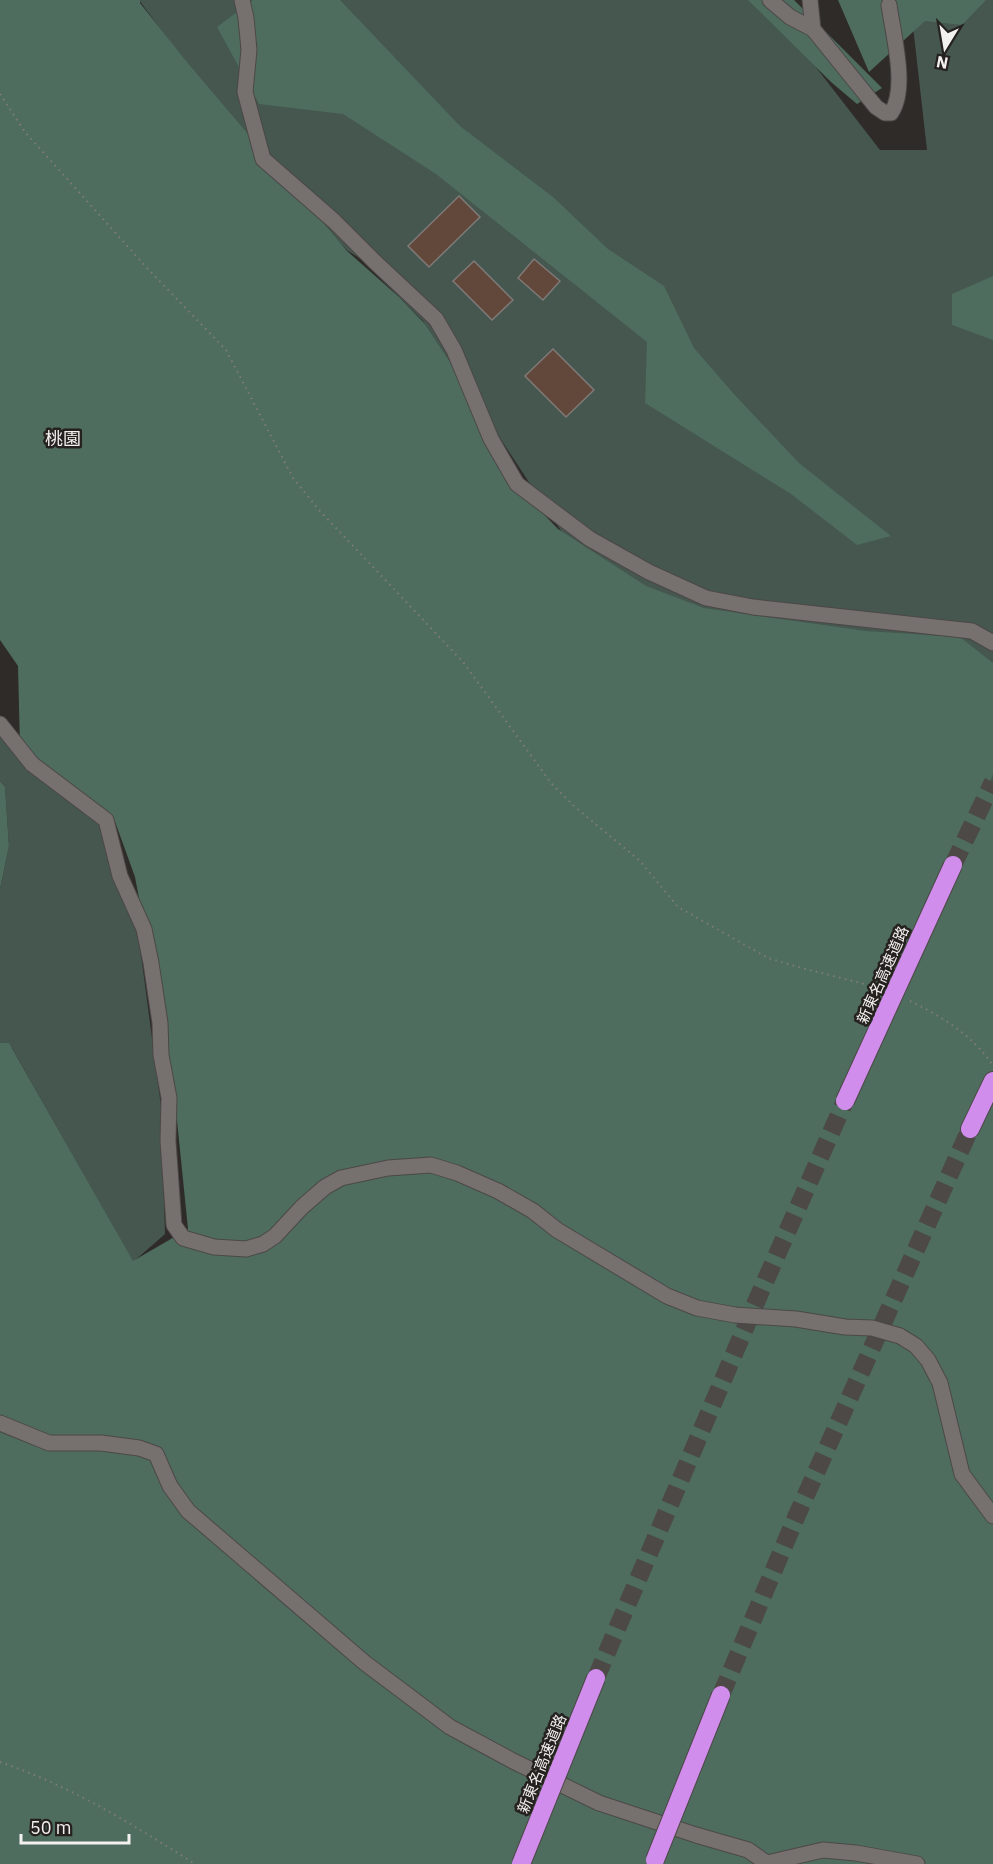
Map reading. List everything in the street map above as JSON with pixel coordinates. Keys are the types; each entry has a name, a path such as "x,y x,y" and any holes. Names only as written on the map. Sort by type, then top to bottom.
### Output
{"highway":[{"name":"新東名高速道路","path":"845,1101 953,865"},
{"path":"970,1129 993,1081"},
{"name":"新東名高速道路","path":"521,1864 596,1678"},
{"path":"655,1862 721,1695"}],"street":[{"path":"242,0 249,50 245,92 263,159 334,221 436,319 454,350 491,439 518,484 590,539 649,572 706,598 753,607 972,631 993,643"},
{"path":"770,0 790,17 813,29 876,107 885,113 891,113 897,104 900,83 888,5"},
{"path":"810,0 813,29"},
{"path":"0,724 32,764 106,820 120,876 144,928 151,963 160,1023 161,1055 169,1098 168,1141 172,1209 174,1225 183,1239 214,1247 246,1249 263,1244 275,1236 325,1187 341,1178 388,1168 431,1165 457,1173 498,1191 533,1211 557,1230 667,1296 697,1308 735,1315 872,1328 900,1336 916,1346 928,1360 940,1383 962,1474 993,1516"},
{"path":"0,1423 49,1443 100,1443 139,1448 156,1454 170,1486 188,1511 365,1663 450,1727 599,1803 748,1850 767,1863 823,1850 856,1853 917,1864"}],"path":[{"path":"0,94 25,132 147,268 226,350 293,478 319,510 463,662 550,783 640,861 672,900 688,913 768,958 888,991"},
{"path":"906,999 927,1009 965,1034 993,1065"},
{"path":"0,1762 86,1798 195,1864"}],"green space":[{"path":"0,0 140,0 140,3 186,61 347,251 399,297 425,324 462,380 507,476 558,529 646,586 704,608 866,631 960,637 993,663 993,774 988,787 993,790 993,1864 0,1864 0,1043 9,1043 133,1261 188,1229 172,1071 135,877 113,816 20,747 18,666 0,640"},
{"path":"139,0 764,0 880,150 927,150 910,0 993,0 993,885 571,546 423,321 361,259 348,251 311,215 253,154"},
{"path":"253,0 340,0 460,126 553,197 608,249 664,286 694,348 733,393 799,463 891,536 857,545 791,494 645,403 647,342 436,174 343,114 259,104 217,27"},
{"path":"748,0 794,0 882,88 857,104 831,82"},
{"path":"838,0 986,0 962,25 925,21 869,72"},
{"path":"993,276 993,340 952,325 952,294"},
{"path":"0,728 100,823 139,940 161,1106 165,1234 133,1262 12,1048 0,1048 0,889 9,846 5,787 0,781"},
{"path":"0,781 5,787 9,846 0,889"}],"building":[{"path":"459,196 480,217 429,267 408,246"},
{"path":"534,259 560,281 543,300 518,278"},
{"path":"474,261 513,300 492,320 453,281"},
{"path":"553,349 594,390 566,417 525,376"}],"tunnel":[{"path":"953,865 993,782"},
{"path":"596,1678 760,1293 845,1101"},
{"path":"721,1695 797,1515 970,1129"}],"district":[{"name":"桃園","path":"63,439"}]}
